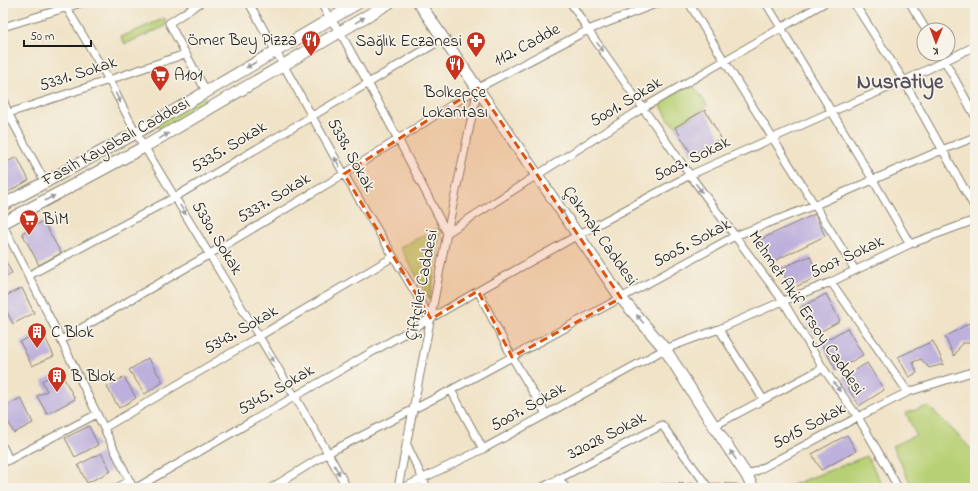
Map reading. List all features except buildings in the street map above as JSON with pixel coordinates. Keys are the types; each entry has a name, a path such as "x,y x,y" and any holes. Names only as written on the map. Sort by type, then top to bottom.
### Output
{"street":[{"path":"3,27 65,6 80,3"},
{"path":"200,3 168,23 206,92"},
{"name":"5338. Sokak","path":"250,3 344,174 431,319"},
{"path":"321,3 330,19 340,32 368,83 447,233"},
{"name":"Fasih Kayabalı Caddesi","path":"3,205 136,133 358,3"},
{"name":"Fasih Kayabalı Caddesi","path":"3,224 144,147 389,3"},
{"name":"Çakmak Caddesi","path":"419,3 621,298 665,349 747,476 753,488"},
{"name":"Mehmet Akif Ersoy Caddesi","path":"571,3 588,30 690,175 783,301 823,368 858,417 898,488"},
{"name":"112. Cadde","path":"478,88 588,30 658,3"},
{"path":"689,3 855,270"},
{"path":"766,3 831,112 874,180 910,244"},
{"name":"5001. Sokak","path":"447,233 643,108 824,3"},
{"path":"854,3 904,81 975,208"},
{"path":"910,3 921,22"},
{"name":"5330. Sokak","path":"65,6 109,80 144,147 210,254 328,453 347,488"},
{"name":"5335. Sokak","path":"28,276 175,197 443,39"},
{"name":"5003. Sokak","path":"956,53 975,46"},
{"name":"5331. Sokak","path":"5,114 185,54"},
{"name":"5003. Sokak","path":"431,319 578,235 690,175 904,81 935,62"},
{"path":"946,62 975,116"},
{"name":"5337. Sokak","path":"61,340 210,254 344,174 478,88"},
{"name":"Çiftçiler Caddesi","path":"398,488 447,233 478,88"},
{"path":"3,99 5,114 45,182"},
{"name":"5005. Sokak","path":"271,488 328,453 451,390 735,236 815,205 975,137"},
{"name":"5007 Sokak","path":"665,349 719,329 831,282 910,244 975,220"},
{"path":"3,224 130,481 135,488"},
{"name":"5343. Sokak","path":"104,428 393,257"},
{"path":"831,282 908,392"},
{"path":"478,291 512,357 546,414"},
{"name":"5345. Sokak","path":"135,488 431,319"},
{"path":"719,329 763,399"},
{"name":"5007. Sokak","path":"403,488 484,449 665,349"},
{"path":"714,426 823,368"},
{"name":"5015 Sokak","path":"747,476 908,392 975,371"},
{"path":"451,390 484,449"},
{"path":"3,447 6,462 97,414"},
{"name":"32028 Sokak","path":"541,488 662,425 708,487"},
{"path":"406,443 427,488"},
{"path":"558,478 566,488"},
{"path":"116,488 130,481"},
{"path":"662,488 736,488"}],"highlighted area":[{"path":"478,88 621,298 512,357 478,291 431,319 344,174"}],"green space":[{"path":"165,18 166,26 125,44 121,37"},
{"path":"693,87 707,105 706,107 679,125 671,123 660,104 661,101 685,88"},
{"path":"203,95 209,106 162,133 156,123"},
{"path":"441,227 430,300 400,247"},
{"path":"928,406 975,453 975,488 913,488 892,446 916,435 906,413"},
{"path":"867,456 884,488 784,488"}],"place":[{"name":"Ömer Bey Pizza","path":"311,57"},
{"name":"Sağlık Eczanesi","path":"476,58"},
{"name":"Bolkepçe Lokantası","path":"455,81"},
{"name":"A101","path":"160,92"},
{"name":"BİM","path":"29,236"},
{"name":"C Blok","path":"37,349"},
{"name":"B Blok","path":"57,393"}],"district":[{"name":"Nusratiye","path":"900,83"}]}
